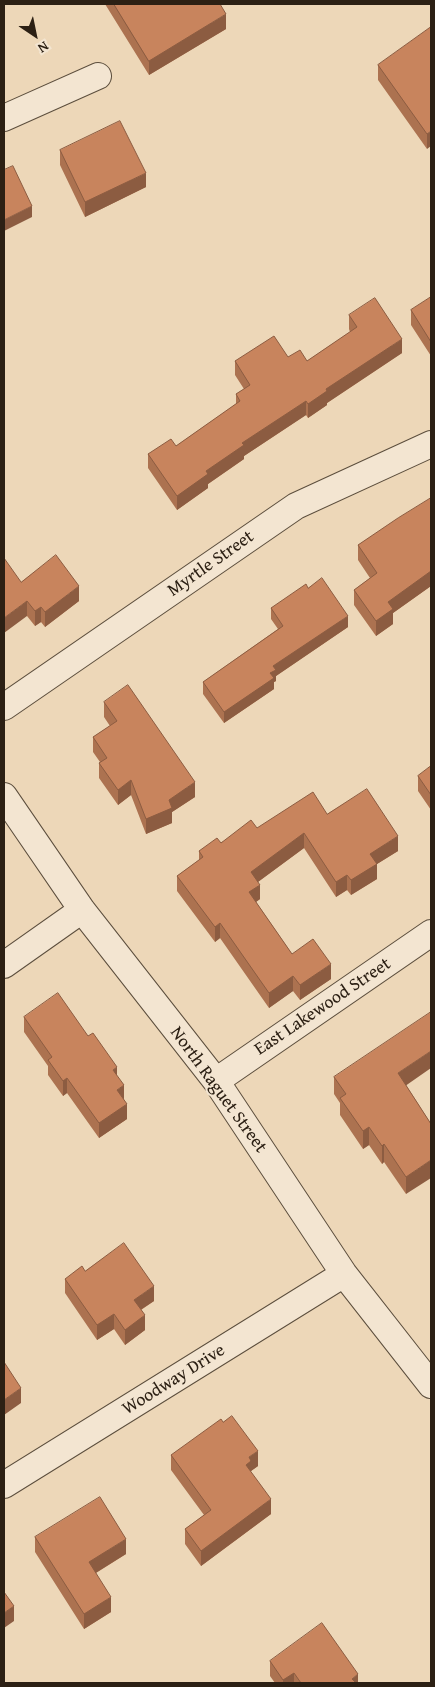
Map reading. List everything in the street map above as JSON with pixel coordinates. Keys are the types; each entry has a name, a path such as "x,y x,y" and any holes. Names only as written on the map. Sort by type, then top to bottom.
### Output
{"street":[{"path":"4,118 98,76"},
{"name":"Myrtle Street","path":"4,707 296,506 431,444"},
{"name":"North Raguet Street","path":"4,796 82,910 216,1081 344,1274 431,1385"},
{"path":"4,964 82,910"},
{"name":"East Lakewood Street","path":"216,1081 431,933"},
{"name":"Woodway Drive","path":"4,1485 344,1274"}],"building":[{"path":"114,4 220,4 226,14 149,61"},
{"path":"431,27 431,131 427,134 378,65"},
{"path":"120,121 146,173 85,202 60,150"},
{"path":"13,166 32,206 4,220 4,170"},
{"path":"431,297 431,342 411,310"},
{"path":"375,298 402,339 326,389 327,391 308,404 306,401 242,443 244,445 206,471 208,474 177,496 148,454 171,439 176,446 240,401 236,394 250,385 235,361 274,336 288,357 300,350 307,361 357,327 349,315"},
{"path":"431,498 431,571 388,602 393,609 376,621 354,590 377,573 358,545"},
{"path":"56,555 79,586 45,612 41,607 35,611 27,601 4,618 4,558 21,582"},
{"path":"322,578 348,616 273,666 276,670 270,673 274,678 224,712 203,682 283,626 271,608 306,584 308,588"},
{"path":"128,685 195,782 169,800 172,808 146,819 131,780 118,790 99,763 107,758 93,737 117,721 104,702"},
{"path":"431,766 431,795 418,776"},
{"path":"367,789 398,836 370,854 377,864 351,880 347,875 336,882 304,833 251,872 260,885 249,892 292,954 313,939 331,964 300,985 293,976 269,993 220,923 215,927 177,876 203,857 199,851 217,838 221,843 251,820 257,828 313,792 327,814"},
{"path":"58,993 88,1036 93,1033 117,1067 113,1070 124,1085 117,1090 127,1104 99,1123 67,1078 63,1081 48,1060 52,1057 24,1017"},
{"path":"431,1012 431,1051 398,1073 431,1124 431,1160 406,1177 384,1144 382,1146 369,1127 363,1131 340,1098 346,1094 334,1077"},
{"path":"124,1243 154,1286 134,1300 145,1315 125,1330 114,1314 97,1325 65,1279 82,1266 85,1271"},
{"path":"4,1362 21,1388 4,1400"},
{"path":"232,1416 258,1451 249,1457 251,1461 246,1465 271,1499 201,1551 185,1529 211,1510 171,1455 221,1419 223,1422"},
{"path":"100,1497 126,1539 89,1562 111,1597 84,1614 35,1537"},
{"path":"4,1592 14,1606 4,1613"},
{"path":"322,1623 358,1674 352,1679 356,1683 301,1683 294,1673 283,1680 270,1661"}]}
